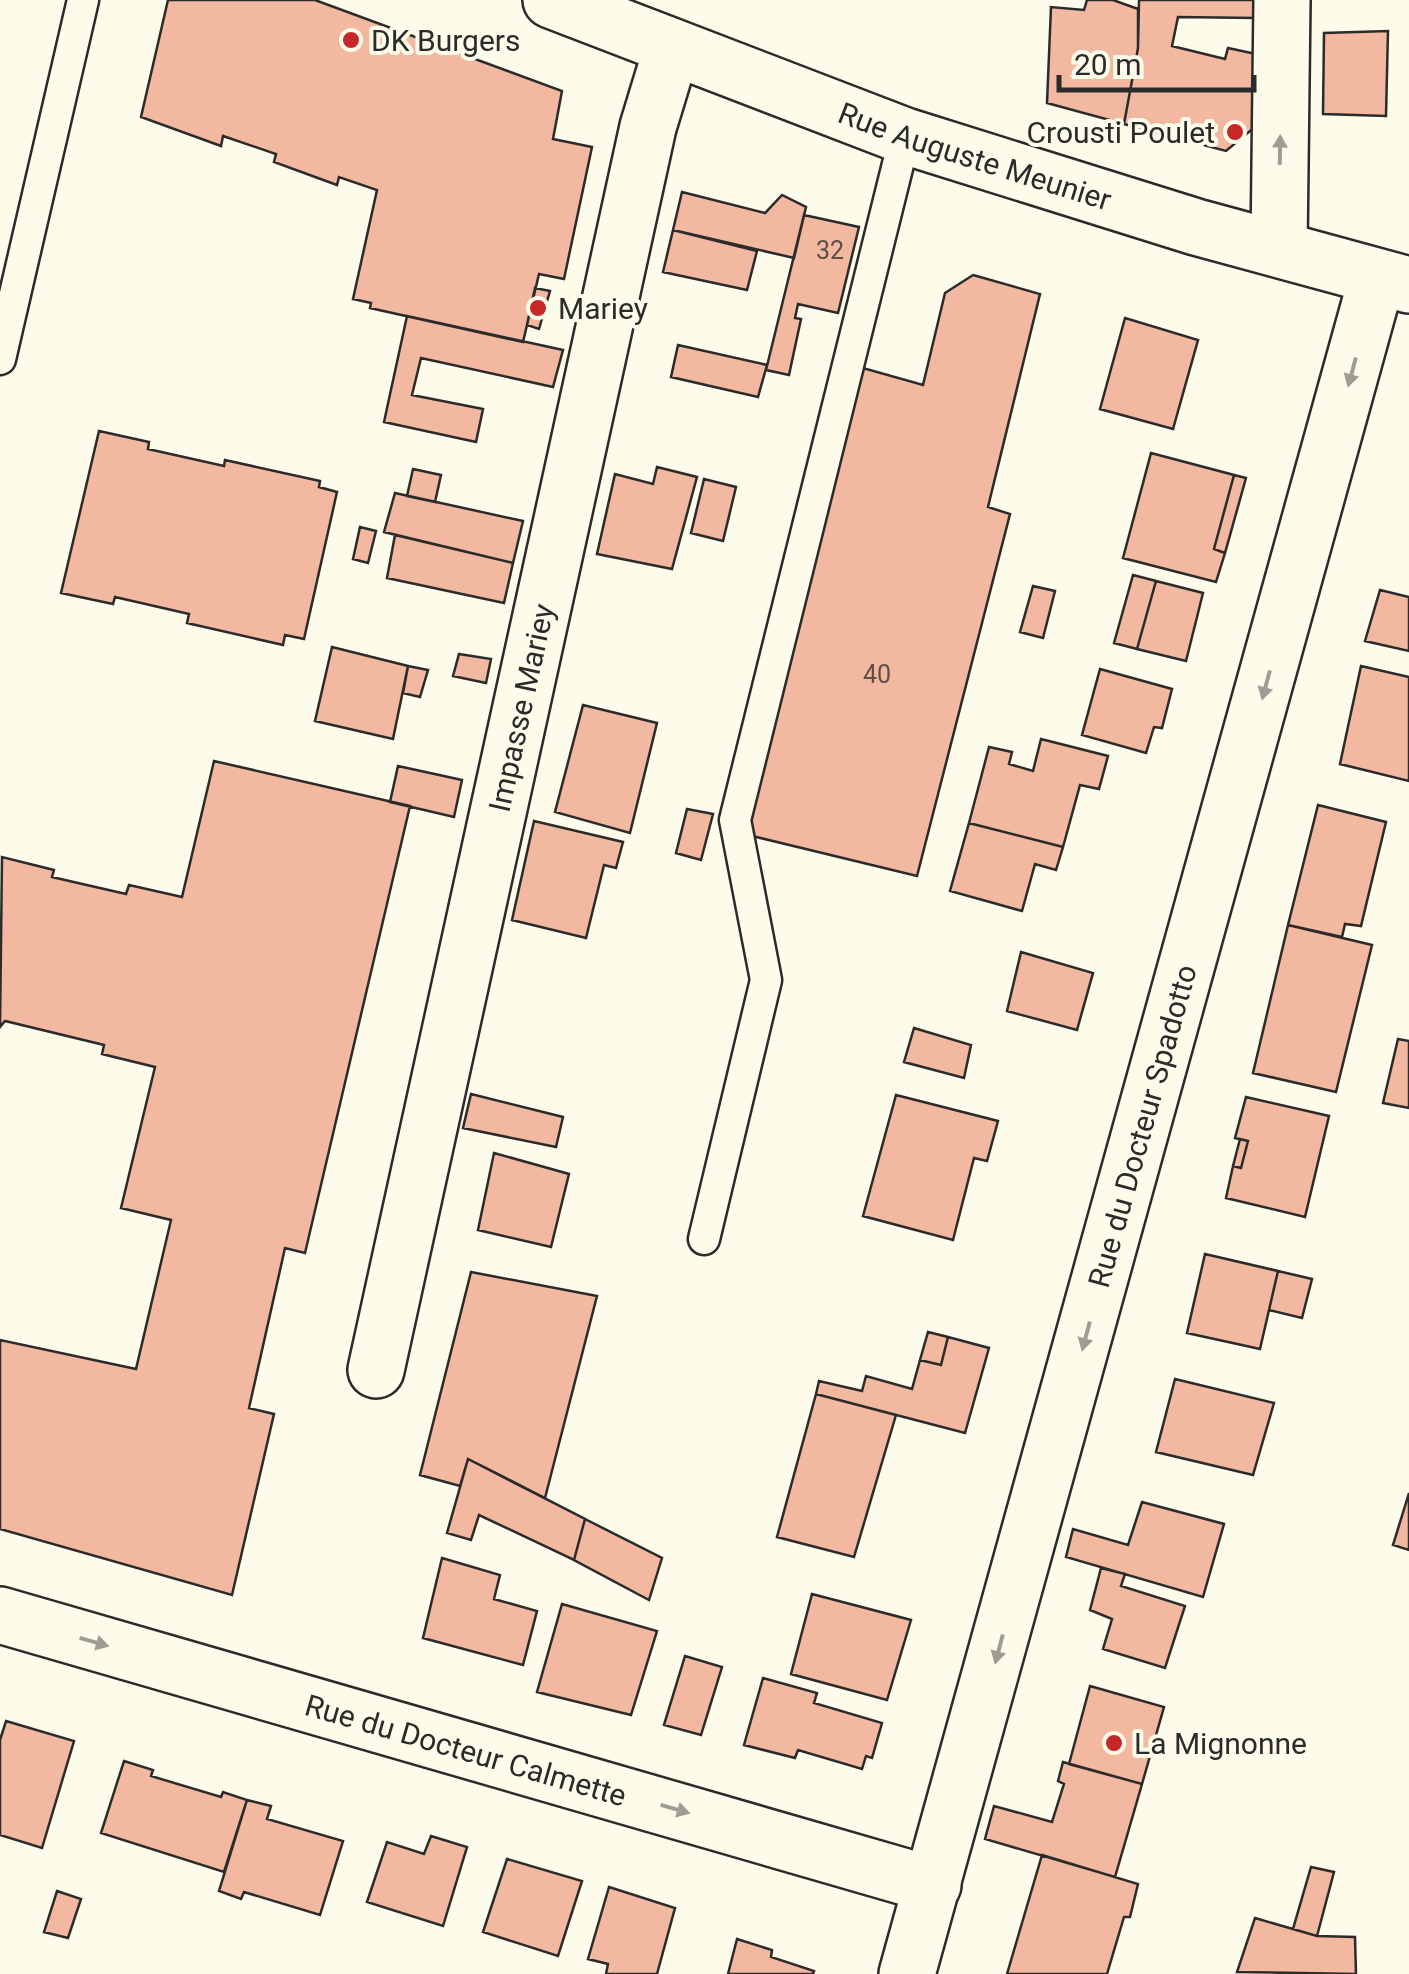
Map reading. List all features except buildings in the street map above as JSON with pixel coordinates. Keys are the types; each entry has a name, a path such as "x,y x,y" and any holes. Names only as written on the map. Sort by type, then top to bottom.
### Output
{"street":[{"name":"Rue Auguste Meunier","path":"551,0 905,136 1196,227 1393,282"},
{"path":"1279,248 1282,0"},
{"name":"Impasse Mariey","path":"376,1370 648,128 672,48"},
{"name":"Rue du Docteur Spadotto","path":"907,1974 1393,282"},
{"name":"Rue du Docteur Calmette","path":"0,1615 932,1885"}],"lane":[{"path":"0,359 83,0"},
{"path":"704,1239 766,980 735,820 905,136"}],"place":[{"name":"DK Burgers","path":"351,40"},
{"name":"Crousti Poulet","path":"1235,132"},
{"name":"Mariey","path":"538,308"},
{"name":"La Mignonne","path":"1114,1743"}]}
